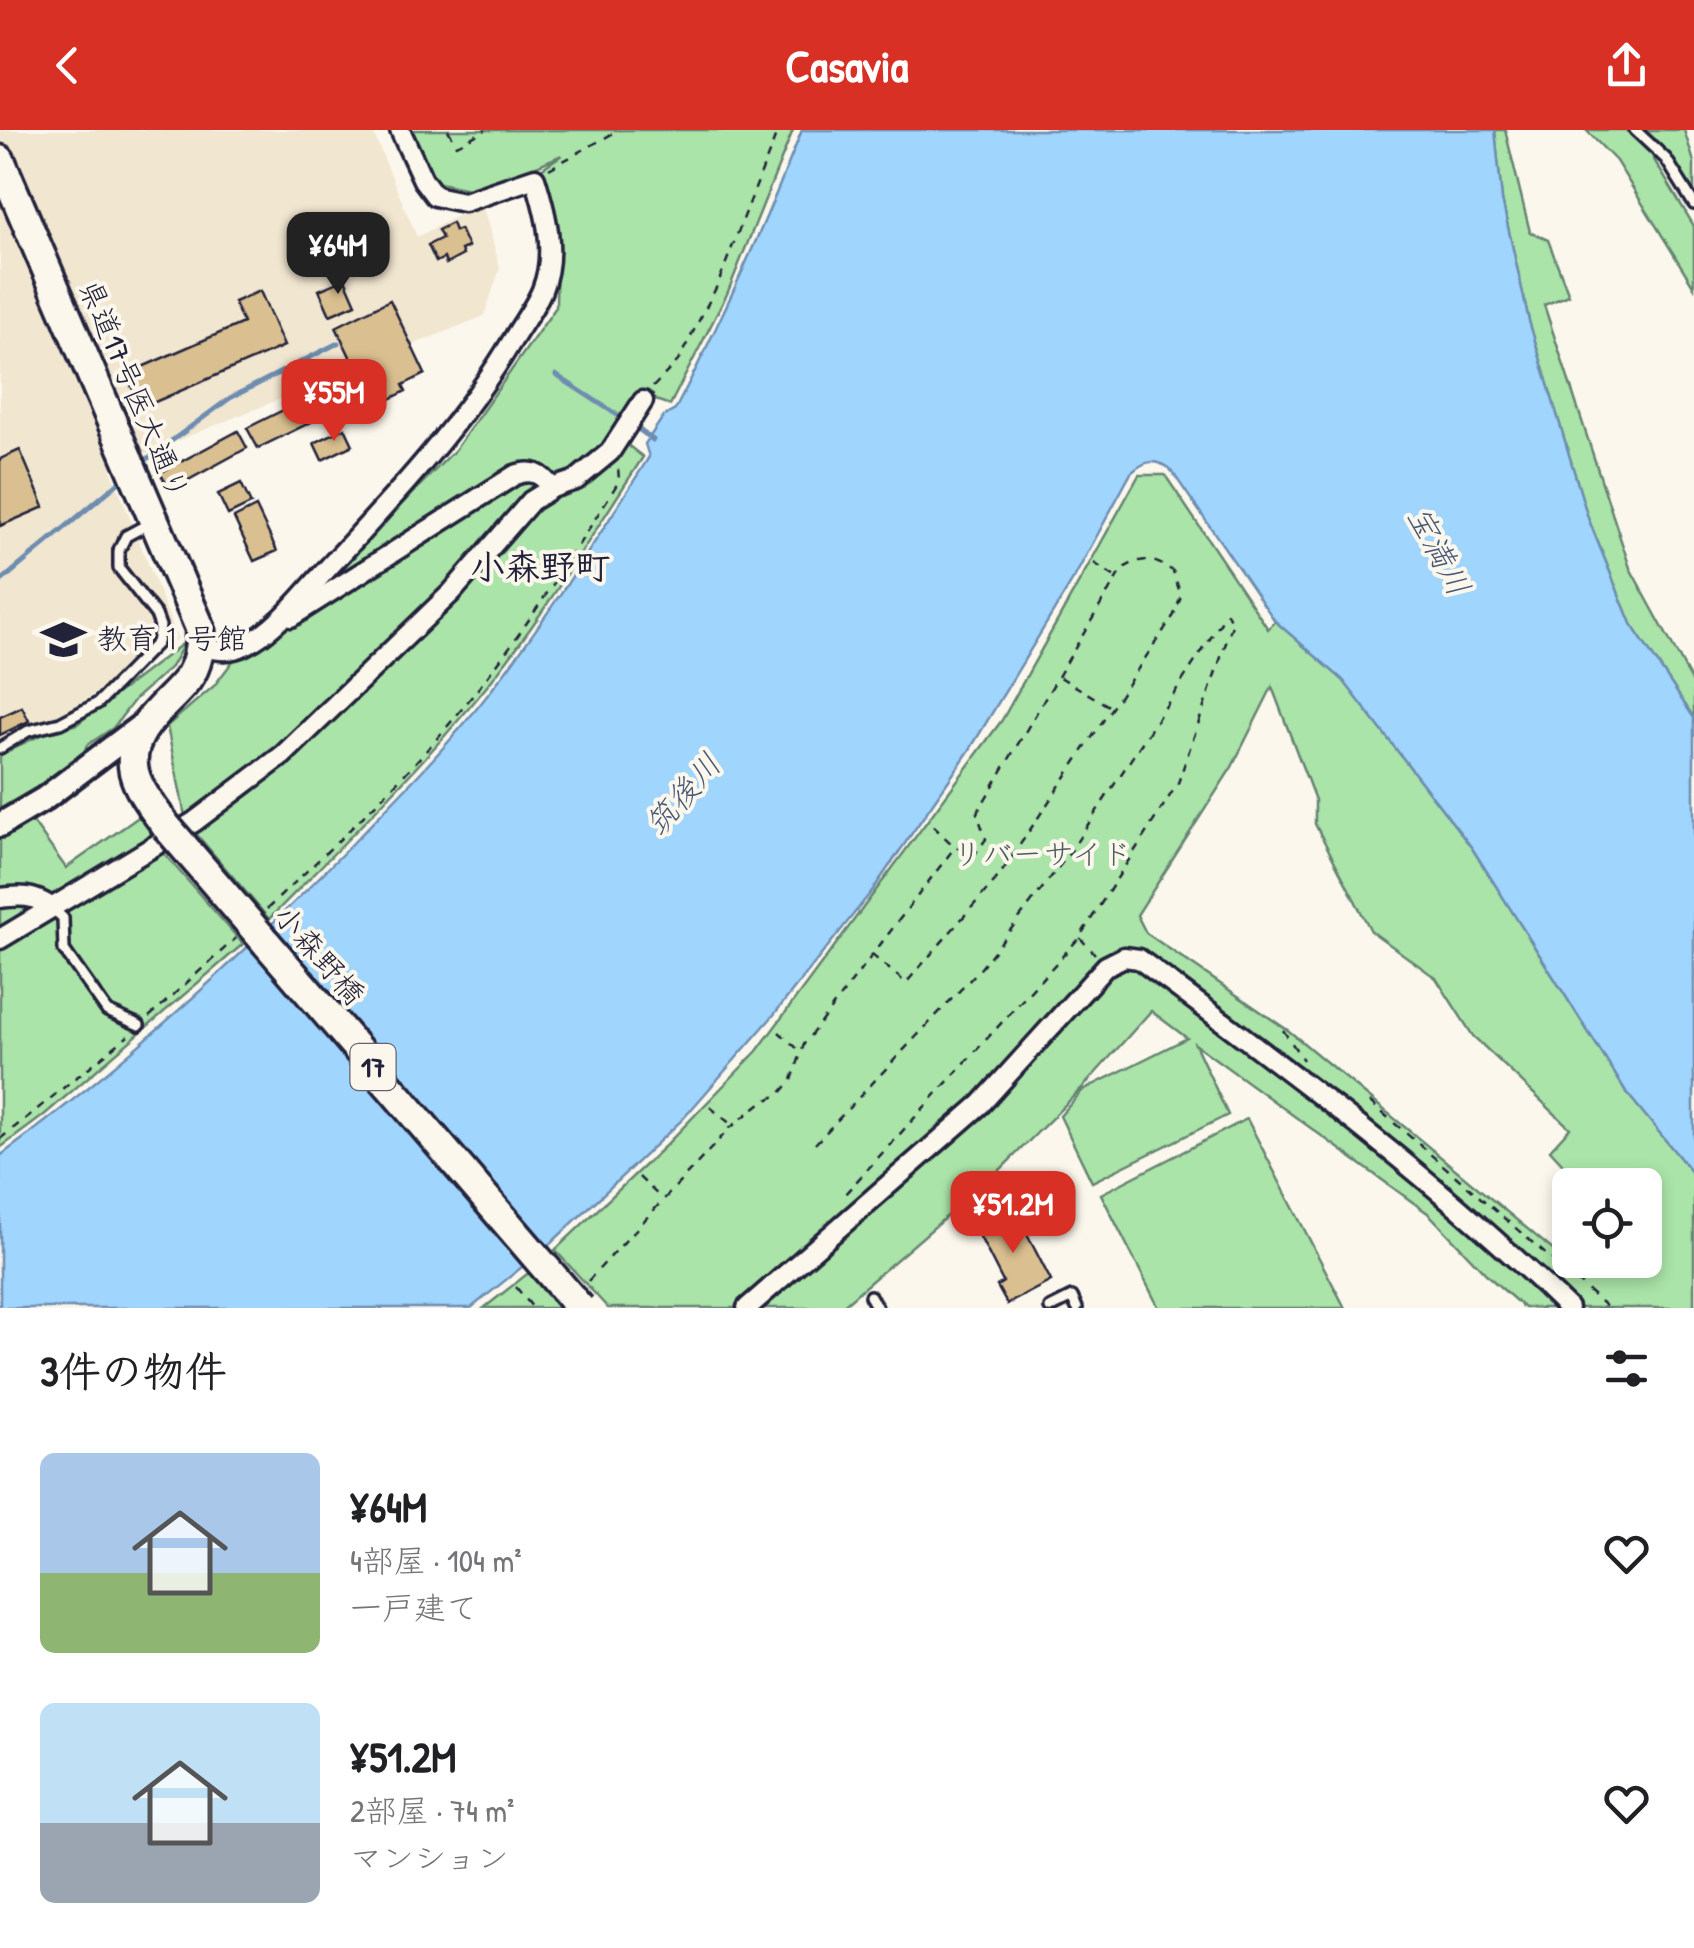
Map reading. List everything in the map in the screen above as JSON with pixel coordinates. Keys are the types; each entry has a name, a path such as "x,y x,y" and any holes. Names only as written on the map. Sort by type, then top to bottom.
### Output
{"main road":[{"name":"県道17号医大通り","path":"0,160 200,628 200,647"},
{"path":"141,734 190,678 200,647"},
{"name":"小森野橋","path":"141,734 133,770 144,796 166,826 580,1308"}],"street":[{"path":"200,647 229,652 249,644 379,514 462,416 543,289 550,256 547,217 535,178 464,202 435,196 422,180 400,130"},
{"path":"0,939 194,822 283,755 452,592 531,500 576,480 610,452 643,401"},
{"path":"266,630 515,475 527,471 538,474 552,488"},
{"path":"0,825 141,734"},
{"path":"0,898 21,895 37,898 50,907"},
{"path":"747,1308 981,1104 1106,966 1124,957 1139,959 1397,1154 1500,1242 1568,1308"}],"lane":[{"path":"1635,130 1666,159 1694,204"},
{"path":"0,748 28,731 60,723 98,704 156,643 160,626 156,614 119,568 119,550 126,536 154,521"},
{"path":"50,907 63,918 64,950 107,1011 139,1025"},
{"path":"870,1296 877,1308"},
{"path":"1050,1308 1072,1297 1077,1308"}],"path":[{"path":"448,130 457,145 486,130"},
{"path":"535,178 620,130"},
{"path":"643,401 678,361 717,286 778,130"},
{"path":"261,916 366,814 472,697 548,593 620,482 617,458 610,452"},
{"path":"872,955 906,983 999,876 1174,615 1181,596 1173,571 1156,560 1139,558 1122,569 977,812 986,839 976,854 955,847 934,826"},
{"path":"1094,564 1116,578"},
{"path":"814,1144 980,968 1068,855 1227,613 1232,625 1178,783 1080,938 844,1195"},
{"path":"1058,676 1112,708"},
{"path":"588,1280 733,1126 762,1102 780,1094 792,1080 801,1052 955,847"},
{"path":"0,1139 110,1053 248,928"},
{"path":"1080,938 1106,966"},
{"path":"779,1032 801,1052"},
{"path":"1370,1102 1608,1308"},
{"path":"710,1107 733,1126"},
{"path":"639,1177 663,1200"},
{"path":"516,1287 533,1308"}],"shaded area":[{"path":"0,130 372,130 417,237 482,203 500,268 484,316 110,468 178,639 0,756"}],"green space":[{"path":"407,130 793,130 727,294 670,405 641,395 617,433 583,469 556,475 525,463 314,593 455,450 556,307 557,230 538,171 562,155 479,191 430,181"},
{"path":"1495,130 1505,130 1530,232 1548,240 1569,295 1544,305 1630,568 1694,685 1694,718 1631,624 1588,518 1529,321 1502,200"},
{"path":"1586,130 1684,130 1694,162 1694,195 1667,152 1646,131 1653,158 1694,226 1694,287 1616,161"},
{"path":"625,443 643,457 519,644 425,758 269,919 192,829 540,503 588,481"},
{"name":"リバーサイド","path":"1139,475 1165,475 1268,629 1275,621 1343,680 1472,848 1627,1093 1694,1175 1694,1308 1524,1308 1429,1214 1195,1044 1228,1115 1092,1182 1060,1116 1083,1090 1187,1038 1151,1011 1084,1086 996,1174 840,1308 608,1308 555,1250 664,1147 757,1051 1002,720","holes":["1272,687 1315,800 1315,824 1371,931 1436,978 1473,1036 1570,1128 1550,1150 1566,1168 1662,1168 1662,1278 1552,1278 1552,1249 1289,1031 1146,933 1137,915 1232,767"]},
{"path":"533,479 544,487 446,590 277,753 186,821 167,726 214,686 233,661 514,481"},
{"path":"185,642 171,667 135,699 113,728 87,745 77,767 0,816 0,754 43,734 77,724"},
{"path":"140,816 158,836 56,899 23,886 0,891 0,837 30,818 66,868"},
{"path":"160,849 243,944 43,1116 0,1148 0,945"},
{"path":"17,902 39,908 0,933 0,906"},
{"path":"1247,1119 1345,1308 1159,1308 1101,1194"},
{"path":"531,1271 563,1308 484,1308"}],"water":[{"path":"802,130 1495,130 1502,200 1529,321 1588,518 1631,624 1694,718 1694,1175 1627,1093 1472,848 1343,680 1275,621 1171,470 1151,462 1131,473 1074,578 969,751 872,891 772,1017 682,1120 548,1246 471,1308 0,1308 0,1156 93,1084 227,967 387,808 486,697 550,609 649,457 645,444 663,417 675,410 693,375"}],"building":[{"path":"452,223 455,231 460,229 468,247 461,250 463,255 446,264 444,258 436,262 428,245 442,238 438,230"},
{"path":"345,279 356,304 330,315 319,290"},
{"path":"260,291 284,346 141,408 126,374 243,323 234,302"},
{"path":"390,300 425,374 403,385 406,391 374,407 336,327"},
{"path":"336,384 346,405 258,448 247,428"},
{"path":"345,428 353,445 322,460 314,443"},
{"path":"238,431 247,448 170,490 160,473"},
{"path":"20,450 44,507 0,526 0,459"},
{"path":"241,483 251,504 228,515 218,494"},
{"path":"256,507 277,551 254,561 234,518"},
{"path":"22,707 29,721 0,735 0,717"},
{"path":"1013,1207 1051,1281 1007,1304 997,1286 1003,1282 975,1227"}],"waterway":[{"path":"140,464 230,398 338,343"},
{"path":"556,375 625,420"},
{"path":"634,426 653,440"},
{"path":"0,582 124,478"}],"place":[{"name":"教育１号館","path":"64,639"}],"district":[{"name":"小森野町","path":"540,567"}],"water label":[{"name":"宝満川","path":"1439,551"},
{"name":"筑後川","path":"683,794"}]}
